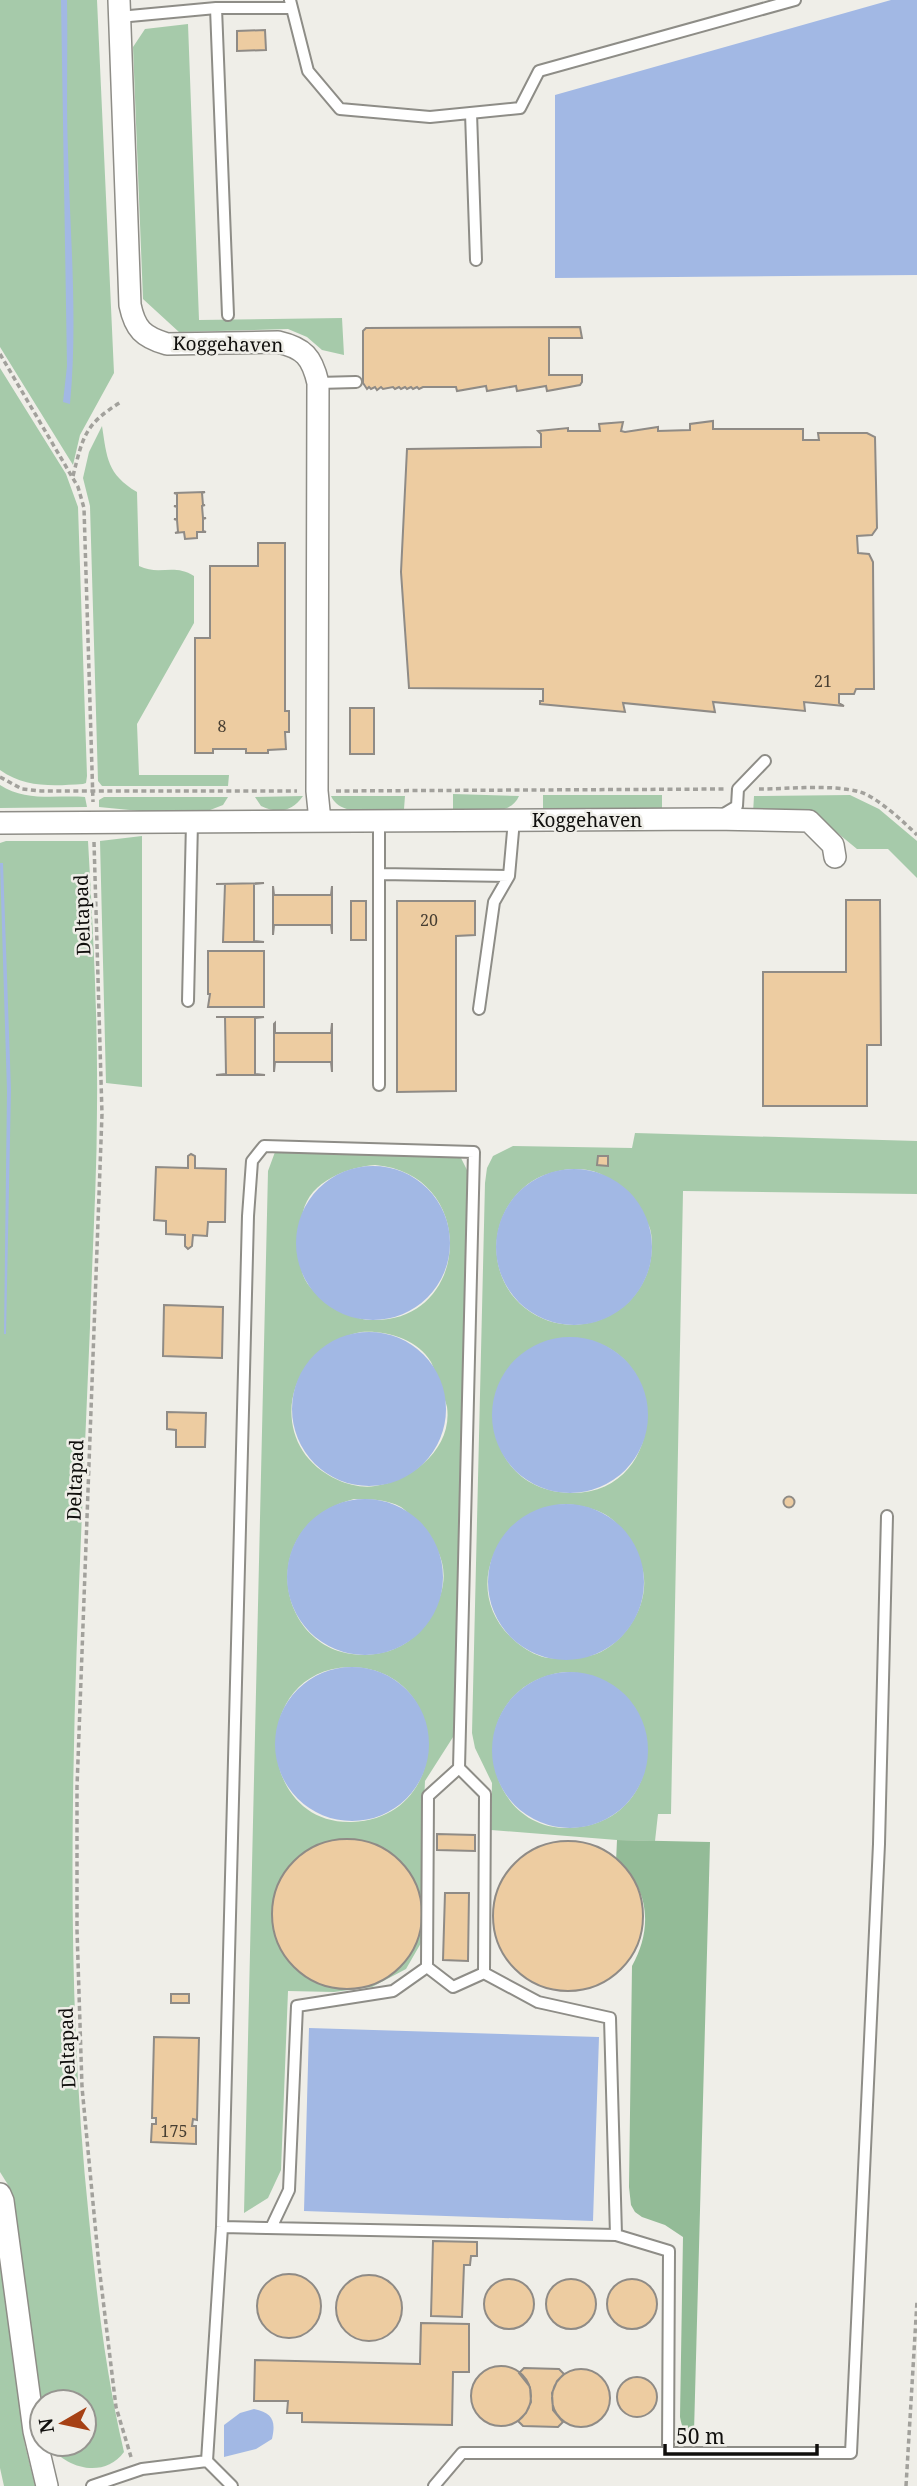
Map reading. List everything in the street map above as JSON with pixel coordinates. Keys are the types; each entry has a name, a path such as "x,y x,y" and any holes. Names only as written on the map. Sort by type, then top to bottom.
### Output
{"street":[{"name":"Koggehaven","path":"119,8 130,305 133,322 153,340 167,344 278,342 291,345 306,355 314,366 318,383 317,791 320,821"},
{"name":"Koggehaven","path":"0,823 714,819 809,821 833,845 835,857"},
{"path":"0,2193 34,2431 47,2486"}],"lane":[{"path":"747,0 752,12"},
{"path":"119,8 216,8 290,4 308,71 340,109 430,117 520,108 539,71 795,0"},
{"path":"216,8 228,315"},
{"path":"471,113 477,260"},
{"path":"318,383 356,382"},
{"path":"714,819 737,806 738,789 765,761"},
{"path":"480,1009 494,902 509,876 514,820"},
{"path":"379,821 379,1085"},
{"path":"188,1001 192,822"},
{"path":"379,874 509,876"},
{"path":"232,2486 207,2461 222,2227 248,1216 252,1161 264,1146 474,1152 458,1768 428,1796 427,1967"},
{"path":"434,2486 462,2453 851,2453 879,1844 887,1516"},
{"path":"458,1768 485,1794 484,1973"},
{"path":"427,1967 453,1987 484,1973"},
{"path":"271,2228 289,2190 297,2006 393,1992 427,1967"},
{"path":"484,1973 538,2002 610,2018 616,2235"},
{"path":"222,2227 616,2235 669,2251 668,2452"},
{"path":"92,2486 139,2470 207,2461"}],"path":[{"name":"Deltapad","path":"0,354 78,487 84,508 102,1114 78,1787 77,1930 82,2087 99,2266 117,2407 139,2470"},
{"path":"73,478 81,444 89,428 103,413 121,402"},
{"path":"0,777 22,789 93,792 844,789 862,792 874,799 917,835"},
{"path":"906,2486 917,2301"}],"green space":[{"path":"0,0 97,0 114,373 80,435 73,465 0,347"},
{"path":"188,24 199,320 342,318 344,355 322,350 307,337 288,329 179,332 143,299 133,47 145,29"},
{"path":"0,368 66,474 78,507 87,776 86,783 83,784 29,783 0,770"},
{"path":"102,426 105,447 114,472 137,492 139,566 153,570 180,570 194,576 194,623 137,724 139,775 229,775 228,786 102,786 98,781 90,506 83,478 89,452"},
{"path":"0,785 30,796 85,797 87,807 0,808"},
{"path":"453,794 519,796 508,808 480,812 453,811"},
{"path":"543,795 662,795 662,811 543,810"},
{"path":"850,795 879,809 917,841 917,878 888,849 857,849 812,812 753,813 754,796"},
{"path":"303,796 294,805 279,811 261,806 255,797"},
{"path":"331,796 405,796 404,809 353,810 336,803"},
{"path":"104,797 228,797 223,805 205,812 99,807 99,800"},
{"path":"142,836 142,1087 106,1083 100,841"},
{"path":"88,841 90,874 96,1008 97,1135 73,1774 74,1997 92,2249 107,2365 124,2452 106,2466 96,2468 85,2468 62,2458 98,2458 98,2388 38,2388 14,2206 10,2188 0,2172 0,843"},
{"path":"635,1133 917,1141 917,1194 683,1191 671,1814 658,1814 655,1841 491,1830 492,1783 475,1748 472,1733 487,1168 493,1156 513,1146 632,1148","holes":["568,1169 602,1174 620,1189 649,1226 652,1246 645,1279 634,1296 620,1310 602,1319 583,1324 563,1324 544,1319 525,1308 512,1295 503,1279 496,1245 505,1212 528,1184 547,1174","569,1338 604,1345 628,1364 642,1389 647,1418 641,1446 627,1471 602,1488 569,1493 536,1486 513,1468 499,1445 494,1417 499,1390 512,1365 536,1347","564,1504 586,1507 606,1515 619,1527 642,1568 644,1584 639,1609 617,1641 596,1654 560,1658 534,1653 520,1645 501,1626 490,1605 487,1582 491,1561 502,1541 518,1524 539,1511","564,1672 601,1679 626,1697 642,1722 647,1750 642,1779 627,1803 602,1821 568,1828 538,1822 515,1806 500,1783 493,1756 496,1728 508,1703 531,1683"]},
{"path":"275,1152 458,1152 467,1170 469,1193 455,1734 425,1781 421,1873 429,1906 425,1936 406,1969 372,1987 334,1992 288,1991 281,2170 268,2198 244,2213 268,1171","holes":["375,1165 409,1174 433,1194 446,1219 450,1247 444,1275 429,1299 404,1315 371,1320 353,1316 316,1293 302,1273 302,1216 307,1201 322,1184 342,1173","361,1332 390,1335 418,1347 431,1362 447,1407 443,1436 427,1460 415,1470 389,1483 370,1487 338,1480 315,1465 299,1445 292,1423 292,1399 300,1377 314,1357 335,1341","354,1499 390,1502 405,1510 434,1544 443,1566 442,1591 425,1624 407,1642 392,1650 375,1654 342,1652 316,1639 298,1618 289,1592 289,1563 299,1536 321,1514","349,1667 383,1673 407,1691 422,1715 428,1743 423,1771 409,1796 386,1814 352,1822 320,1816 296,1800 282,1775 276,1747 280,1719 293,1693 316,1675"]},
{"path":"617,1840 710,1842 694,2432 684,2428 680,2417 683,2237 665,2225 642,2217 631,2205 632,1966 643,1938 645,1910 636,1884 628,1872 616,1862"},
{"path":"0,2259 25,2445 35,2486 4,2486 0,2468"}],"water":[{"path":"61,0 67,0 67,132 73,309 70,404 63,402 67,366"},
{"path":"891,0 917,0 917,275 555,278 555,95"},
{"path":"0,863 3,863 11,1090 6,1334 7,1091"},
{"path":"373,1166 403,1172 428,1188 444,1213 450,1243 444,1273 428,1298 403,1314 373,1320 343,1314 318,1298 302,1273 296,1243 302,1213 318,1188 343,1172"},
{"path":"574,1169 604,1175 629,1192 646,1217 652,1247 646,1277 629,1302 604,1319 574,1325 544,1319 519,1302 502,1277 496,1247 502,1217 519,1192 544,1175"},
{"path":"369,1332 399,1337 424,1354 441,1379 446,1409 441,1439 424,1464 399,1481 369,1486 339,1481 314,1464 297,1439 292,1409 297,1379 314,1354 339,1337"},
{"path":"570,1337 600,1343 625,1360 642,1385 648,1415 642,1445 625,1470 600,1487 570,1493 540,1487 515,1470 498,1445 492,1415 498,1385 515,1360 540,1343"},
{"path":"365,1499 395,1505 420,1522 437,1547 443,1577 437,1607 420,1632 395,1649 365,1655 335,1649 310,1632 293,1607 287,1577 293,1547 310,1522 335,1505"},
{"path":"566,1504 596,1510 621,1527 638,1552 644,1582 638,1612 621,1637 596,1654 566,1660 536,1654 511,1637 494,1612 488,1582 494,1552 511,1527 536,1510"},
{"path":"352,1667 382,1673 407,1689 423,1714 429,1744 423,1774 407,1799 382,1815 352,1821 322,1815 297,1799 281,1774 275,1744 281,1714 297,1689 322,1673"},
{"path":"570,1672 600,1678 625,1695 642,1720 648,1750 642,1780 625,1805 600,1822 570,1828 540,1822 515,1805 498,1780 492,1750 498,1720 515,1695 540,1678"},
{"path":"309,2028 599,2037 593,2221 304,2211"},
{"path":"254,2409 272,2419 272,2439 256,2449 224,2457 224,2425 240,2413"}],"building":[{"path":"265,30 266,50 237,51 237,31"},
{"path":"580,327 582,338 549,338 549,375 582,375 580,385 547,391 546,386 517,391 516,386 487,391 486,386 457,391 456,387 381,387 377,390 375,387 367,389 363,383 363,331 366,328"},
{"path":"713,421 713,429 803,429 803,440 819,440 818,433 867,433 875,437 877,528 872,535 857,536 858,553 869,554 873,562 874,689 856,689 854,694 839,694 839,703 844,706 804,702 805,711 713,702 715,712 623,703 625,712 540,704 540,701 543,701 543,689 409,688 401,572 407,449 541,447 541,434 538,431 568,428 568,431 600,431 599,424 623,422 621,431 625,432 658,427 658,431 690,430 690,424"},
{"path":"205,492 202,493 205,505 202,506 203,518 206,518 203,519 203,531 206,532 197,532 197,538 185,539 184,532 175,533 178,532 177,520 174,519 177,519 177,507 174,506 177,506 177,494 174,493"},
{"path":"258,543 285,543 285,711 289,711 289,732 285,732 286,749 268,750 268,753 246,753 246,749 213,749 213,753 195,753 195,638 210,638 210,566 258,566"},
{"path":"350,708 374,708 374,754 350,754"},
{"path":"264,883 254,884 254,941 264,942 223,942 225,884 216,884"},
{"path":"273,886 274,895 331,895 332,886 332,934 331,925 274,925 273,935"},
{"path":"846,900 880,900 881,1045 867,1045 867,1106 763,1106 763,972 846,972"},
{"path":"351,901 366,901 366,940 351,940"},
{"path":"397,901 475,901 475,935 456,936 456,1091 397,1092"},
{"path":"208,951 264,951 264,1007 208,1007"},
{"path":"225,1017 264,1017 255,1018 255,1074 265,1075 216,1075 226,1074"},
{"path":"275,1023 275,1033 331,1033 332,1023 332,1072 331,1062 275,1062 274,1072"},
{"path":"188,1156 195,1156 195,1168 226,1169 225,1222 208,1222 207,1236 193,1235 192,1246 188,1249 185,1246 185,1235 166,1234 166,1221 154,1220 156,1167 188,1168"},
{"path":"598,1156 608,1156 608,1166 597,1165"},
{"path":"164,1305 223,1307 222,1358 163,1356"},
{"path":"167,1412 206,1413 205,1447 176,1447 176,1430 167,1429"},
{"path":"789,1496 795,1502 789,1508 783,1502"},
{"path":"437,1834 475,1835 475,1851 437,1850"},
{"path":"347,1839 376,1844 400,1861 417,1885 422,1914 417,1943 400,1967 376,1984 347,1989 318,1984 294,1967 277,1943 272,1914 277,1885 294,1861 318,1844"},
{"path":"568,1841 597,1847 610,1853 621,1863 631,1874 637,1887 643,1916 637,1945 631,1958 621,1969 610,1979 597,1985 568,1991 539,1985 526,1979 515,1969 505,1958 499,1945 493,1916 499,1887 505,1874 515,1863 526,1853 539,1847"},
{"path":"445,1893 469,1893 468,1961 443,1960"},
{"path":"171,1994 189,1994 189,2003 171,2003"},
{"path":"154,2037 199,2038 197,2120 193,2119 192,2126 196,2126 196,2144 151,2142 152,2124 156,2124 156,2118 152,2118"},
{"path":"433,2241 477,2242 477,2256 471,2256 470,2265 464,2265 462,2317 431,2316"},
{"path":"289,2274 307,2280 315,2288 321,2306 315,2324 307,2332 289,2338 271,2332 263,2324 257,2306 263,2288 271,2280"},
{"path":"369,2275 382,2278 392,2285 399,2295 402,2308 399,2321 392,2331 382,2338 369,2341 356,2338 346,2331 339,2321 336,2308 339,2295 346,2285 356,2278"},
{"path":"509,2279 526,2287 534,2304 526,2321 509,2329 492,2321 484,2304 492,2287"},
{"path":"632,2279 650,2286 657,2304 650,2322 632,2329 614,2322 607,2304 614,2286"},
{"path":"561,2280 581,2280 595,2294 595,2314 581,2328 561,2328 547,2314 547,2294"},
{"path":"421,2323 469,2324 469,2372 453,2372 452,2425 302,2422 302,2413 287,2413 288,2401 254,2401 255,2360 420,2364"},
{"path":"501,2366 522,2375 531,2396 522,2417 501,2426 480,2417 471,2396 480,2375"},
{"path":"524,2368 559,2369 564,2374 557,2381 552,2393 553,2410 563,2422 558,2427 523,2426 518,2421 531,2402 530,2387 519,2373"},
{"path":"575,2369 587,2369 602,2377 610,2392 610,2404 602,2419 587,2427 575,2427 560,2419 552,2404 552,2392 560,2377"},
{"path":"637,2377 651,2383 657,2397 651,2411 637,2417 623,2411 617,2397 623,2383"}]}
